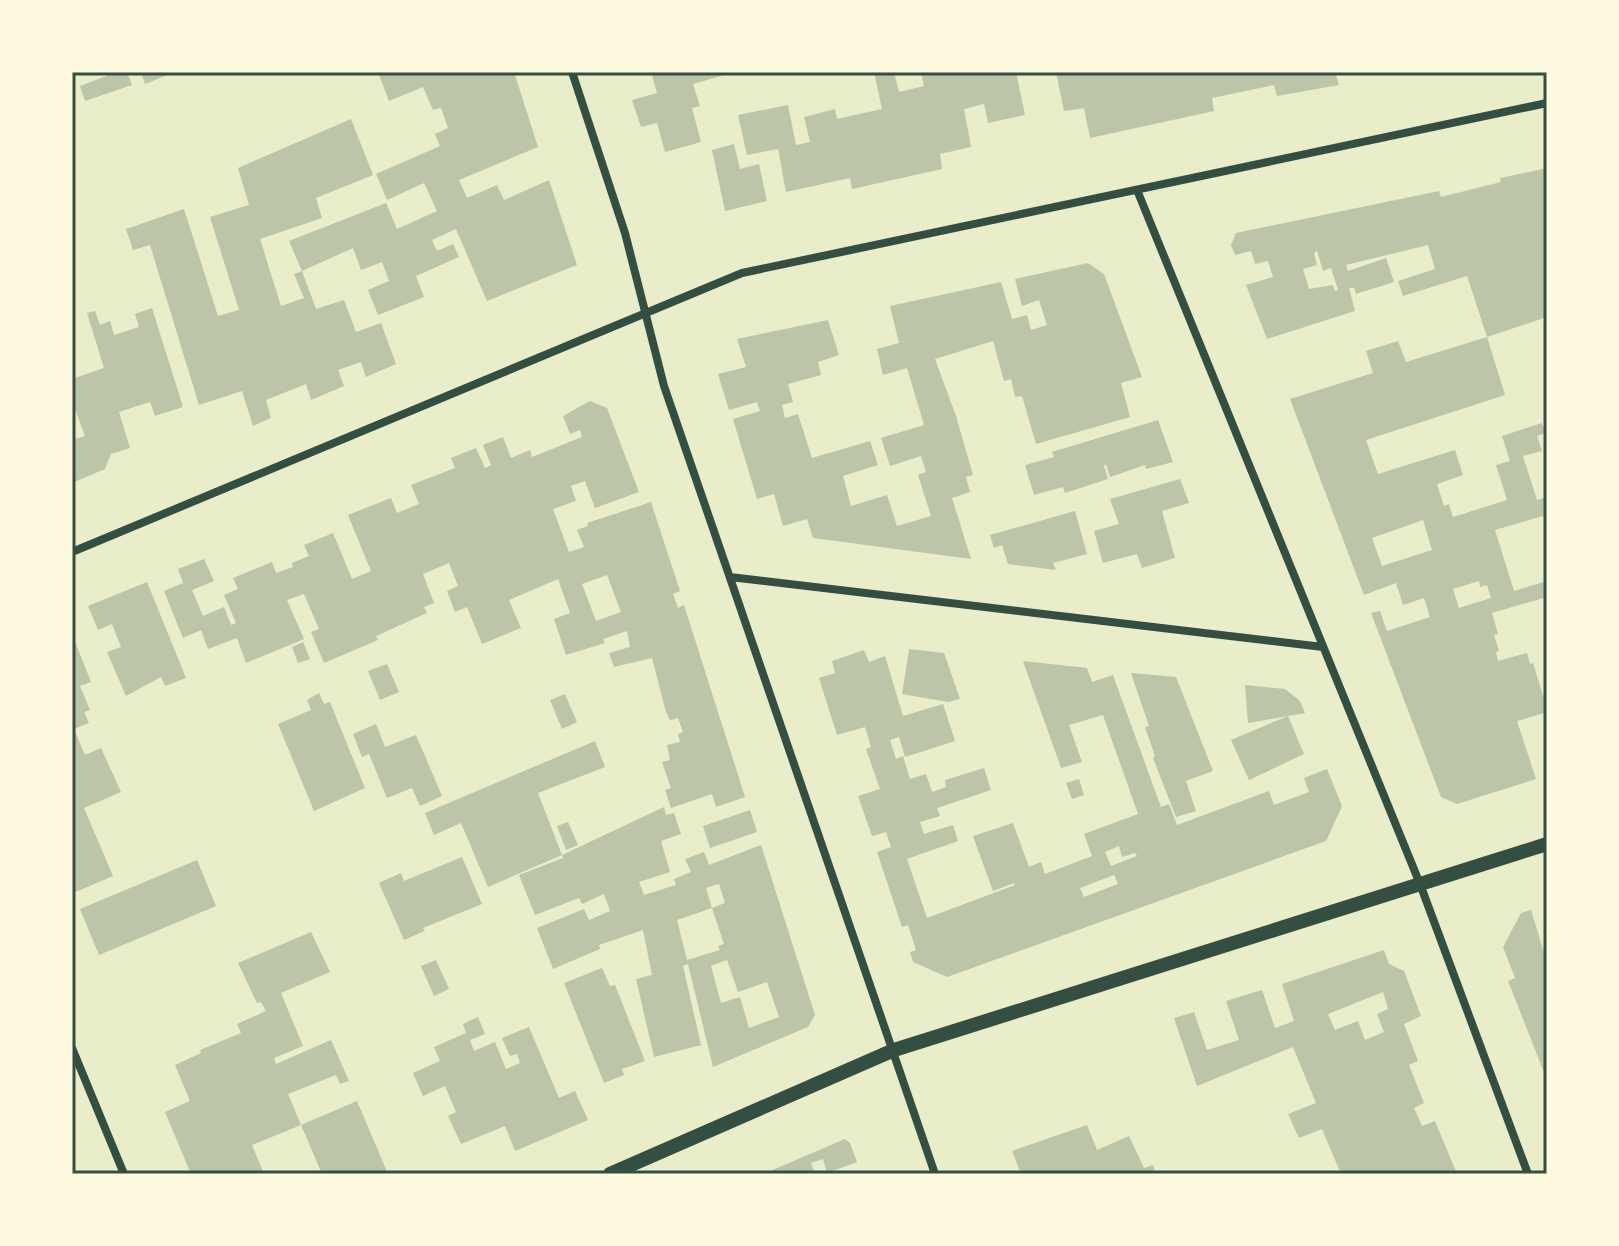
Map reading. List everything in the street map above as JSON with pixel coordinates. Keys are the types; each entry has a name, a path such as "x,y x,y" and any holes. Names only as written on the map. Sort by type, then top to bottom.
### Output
{"street":[{"path":"572,72 625,233 664,386 935,1174"},
{"path":"72,552 742,273 1547,103"},
{"path":"1137,190 1420,884 1528,1174"},
{"path":"730,577 1323,647"},
{"path":"610,1174 894,1050 1547,844"},
{"path":"72,1048 124,1174"}],"building":[{"path":"117,72 127,72 132,85 85,101 80,86"},
{"path":"141,72 175,72 145,84"},
{"path":"378,72 514,72 538,147 459,180 467,198 497,185 504,200 549,180 577,265 487,301 456,229 432,240 437,251 453,244 459,257 416,276 424,297 378,315 368,290 389,281 382,262 361,270 353,248 302,271 289,241 386,203 397,229 437,211 424,183 387,200 376,174 440,146 435,134 448,128 441,108 433,110 423,87 389,101"},
{"path":"651,72 735,72 693,84 700,106 692,108 701,142 665,152 657,123 641,127 632,100 657,93"},
{"path":"874,72 894,72 899,92 924,86 921,72 1016,72 1025,115 988,123 984,104 964,109 971,147 940,154 942,169 852,189 850,178 786,192 778,149 747,155 738,115 788,105 796,145 810,142 804,117 835,109 837,119 882,109"},
{"path":"1056,72 1335,72 1339,85 1277,96 1274,85 1212,98 1214,111 1090,138 1084,108 1064,111"},
{"path":"351,119 373,175 316,198 322,218 260,239 281,306 304,298 294,274 302,271 316,309 344,300 356,332 381,323 396,364 366,377 361,362 338,370 344,386 311,400 306,384 266,400 271,418 253,426 242,391 199,405 150,245 133,250 126,229 184,209 218,316 239,310 210,217 249,205 238,168"},
{"path":"734,144 740,169 759,164 767,201 725,211 712,150"},
{"path":"1547,168 1547,325 1544,318 1487,337 1467,276 1403,296 1398,281 1435,269 1428,245 1346,265 1348,271 1386,258 1394,282 1356,294 1354,288 1349,288 1355,311 1267,339 1246,285 1273,277 1268,261 1255,264 1251,251 1235,255 1231,245 1236,233 1439,191 1441,197 1501,182 1500,178","holes":["1317,251 1323,271 1331,268 1338,290 1335,291 1333,285 1309,289 1303,269 1317,265 1314,253"]},
{"path":"1088,263 1104,274 1142,377 1121,383 1130,417 1036,444 1022,396 1015,397 1011,379 1004,381 993,341 935,359 973,475 966,477 970,492 952,498 971,559 813,538 807,519 783,526 774,494 757,499 733,419 760,411 757,402 729,410 718,374 746,367 737,339 828,320 839,355 818,362 821,375 788,384 793,402 782,405 785,418 798,414 812,458 870,441 878,465 843,476 851,506 887,495 897,526 931,516 918,475 926,472 921,456 890,466 881,438 924,425 907,368 883,375 877,349 899,343 890,306 1001,282 1012,319 1027,315 1031,330 1047,325 1039,300 1022,306 1015,279"},
{"path":"152,308 183,407 155,416 150,402 119,412 130,448 111,454 105,469 72,483 72,440 85,436 72,401 72,379 104,368 87,313 95,311 100,325 110,321 114,335 139,327 135,314"},
{"path":"1487,337 1505,395 1366,440 1378,474 1455,450 1463,475 1437,484 1444,506 1449,504 1453,517 1507,500 1496,465 1510,461 1502,436 1542,423 1545,433 1537,436 1542,451 1523,456 1537,500 1547,497 1547,527 1543,516 1495,530 1514,591 1547,581 1547,597 1492,613 1498,634 1494,635 1499,651 1496,652 1498,661 1527,653 1547,709 1547,712 1517,721 1536,779 1457,804 1441,797 1371,613 1380,611 1387,631 1430,617 1424,598 1403,605 1396,583 1364,595 1290,399 1373,373 1366,351 1398,341 1406,362","holes":["1423,520 1432,550 1382,566 1372,538","1479,581 1480,587 1487,585 1491,598 1459,608 1453,589"]},
{"path":"590,401 607,408 639,492 595,508 585,481 571,486 576,501 553,509 569,552 584,547 577,530 588,526 587,523 651,502 680,591 673,594 678,608 684,605 745,797 716,807 712,794 671,808 665,790 671,788 662,762 670,760 667,745 680,742 678,734 683,732 678,718 670,720 666,712 652,658 614,667 609,653 630,647 627,631 603,639 605,643 566,655 554,619 570,613 558,579 509,600 521,628 482,644 467,607 455,612 447,591 458,586 449,563 423,574 434,603 424,607 427,613 376,636 378,640 324,663 311,632 319,629 304,594 287,600 304,639 246,663 237,638 208,649 201,630 183,638 164,591 183,583 178,569 204,559 214,581 192,590 203,616 224,607 231,625 236,623 224,595 238,589 233,578 272,562 276,573 293,567 292,563 309,556 304,545 333,533 352,579 371,571 348,515 391,498 397,513 419,504 411,485 455,468 451,458 476,448 485,468 491,465 483,445 503,437 511,458 530,450 532,457 582,437 580,430 570,434 563,416","holes":["607,575 621,612 596,621 582,584"]},
{"path":"1158,420 1173,462 1146,469 1145,465 1110,477 1106,464 1108,479 1065,493 1063,487 1034,495 1025,465 1054,457 1052,452"},
{"path":"1180,479 1189,503 1162,511 1175,558 1142,568 1137,554 1103,563 1094,531 1119,524 1110,499"},
{"path":"1075,511 1087,554 1053,563 1056,570 1008,564 1002,545 994,548 990,535"},
{"path":"147,582 186,678 165,686 161,677 126,696 107,652 121,647 112,624 98,630 88,606"},
{"path":"72,634 91,682 80,686 90,710 84,712 89,723 74,729 85,755 101,748 121,792 84,808 113,876 73,893"},
{"path":"303,642 310,659 298,663 292,647"},
{"path":"909,649 944,653 960,699 948,702 902,694"},
{"path":"864,650 869,662 885,656 903,716 943,704 955,741 905,757 899,737 890,740 896,759 903,756 910,779 926,774 932,792 946,787 945,780 984,768 991,790 937,808 940,816 920,822 924,834 953,825 958,841 907,859 927,918 1015,885 993,891 973,836 1013,823 1029,867 1041,862 1045,874 1092,856 1084,834 1138,814 1103,715 1069,725 1082,762 1061,768 1023,661 1087,668 1092,682 1113,675 1161,807 1169,804 1177,825 1269,791 1274,805 1309,792 1304,778 1327,769 1342,806 1326,841 947,977 913,962 910,952 916,950 908,925 902,927 877,852 891,847 886,832 872,836 858,796 880,789 866,749 871,747 865,727 837,735 819,678 835,673 832,661","holes":["1119,846 1122,857 1135,853 1137,856 1111,866 1105,852","1114,875 1118,884 1084,897 1080,888"]},
{"path":"387,664 399,692 380,700 368,671"},
{"path":"1131,673 1176,677 1213,771 1186,781 1196,811 1176,817 1153,758 1155,756 1145,727 1149,726"},
{"path":"1245,685 1285,689 1300,701 1305,713 1248,723"},
{"path":"319,693 324,704 330,702 365,788 314,811 278,724 311,710 307,700"},
{"path":"565,694 577,722 562,729 550,700"},
{"path":"1288,716 1304,754 1249,780 1231,740"},
{"path":"376,724 385,747 416,735 442,796 420,806 412,788 387,798 369,754 362,757 353,734"},
{"path":"595,741 605,767 538,793 562,855 488,887 461,823 434,835 425,813"},
{"path":"1079,779 1084,795 1072,799 1066,783"},
{"path":"664,807 666,815 674,813 681,834 661,841 670,872 639,882 644,895 676,885 674,879 691,872 685,859 704,852 709,865 761,845 815,1015 808,1027 713,1067 688,964 683,966 701,1045 654,1057 636,979 652,975 643,930 599,945 600,949 553,969 537,928 584,909 589,920 610,911 604,894 582,904 579,898 535,915 519,875 563,858 562,855","holes":["719,884 725,903 712,908 706,888","712,908 724,944 718,946 720,950 687,960 677,920","727,960 738,992 767,982 779,1017 749,1028 740,997 721,1003 711,966"]},
{"path":"750,810 757,832 710,848 703,826"},
{"path":"568,822 578,845 566,850 557,826"},
{"path":"462,857 482,904 423,928 425,931 404,940 379,883 401,873 404,881"},
{"path":"197,860 216,906 99,955 80,909"},
{"path":"1531,910 1547,962 1547,1080 1508,981 1515,978 1503,947 1521,913"},
{"path":"311,932 330,972 281,993 303,1046 274,1058 276,1064 331,1040 349,1081 340,1084 336,1075 288,1094 301,1125 252,1145 264,1174 191,1174 165,1112 190,1101 175,1065 201,1053 200,1050 241,1033 237,1024 266,1011 261,1002 257,1003 238,963"},
{"path":"1384,950 1389,964 1404,971 1421,1016 1404,1024 1418,1061 1409,1065 1424,1103 1414,1108 1422,1126 1435,1121 1457,1174 1341,1174 1322,1129 1299,1138 1288,1114 1316,1103 1293,1047 1197,1086 1174,1018 1194,1012 1207,1050 1239,1040 1226,1001 1262,990 1275,1028 1294,1021 1282,984","holes":["1383,992 1388,1009 1377,1014 1384,1032 1365,1040 1358,1021 1335,1030 1328,1014"]},
{"path":"436,960 449,989 434,996 421,966"},
{"path":"602,968 610,986 615,985 645,1061 622,1069 624,1075 604,1083 564,983"},
{"path":"478,1017 485,1034 470,1040 474,1051 495,1042 506,1069 520,1063 517,1054 510,1056 502,1038 529,1027 559,1098 575,1091 588,1120 515,1151 505,1126 461,1144 448,1116 456,1112 445,1086 423,1096 413,1073 440,1061 434,1047 466,1033 463,1024"},
{"path":"357,1101 388,1174 322,1174 301,1125"},
{"path":"1087,1125 1097,1150 1129,1136 1144,1168 1153,1165 1156,1174 1021,1174 1012,1151"},
{"path":"845,1139 850,1143 857,1162 827,1173 823,1159 811,1163 815,1174 763,1174"}]}
